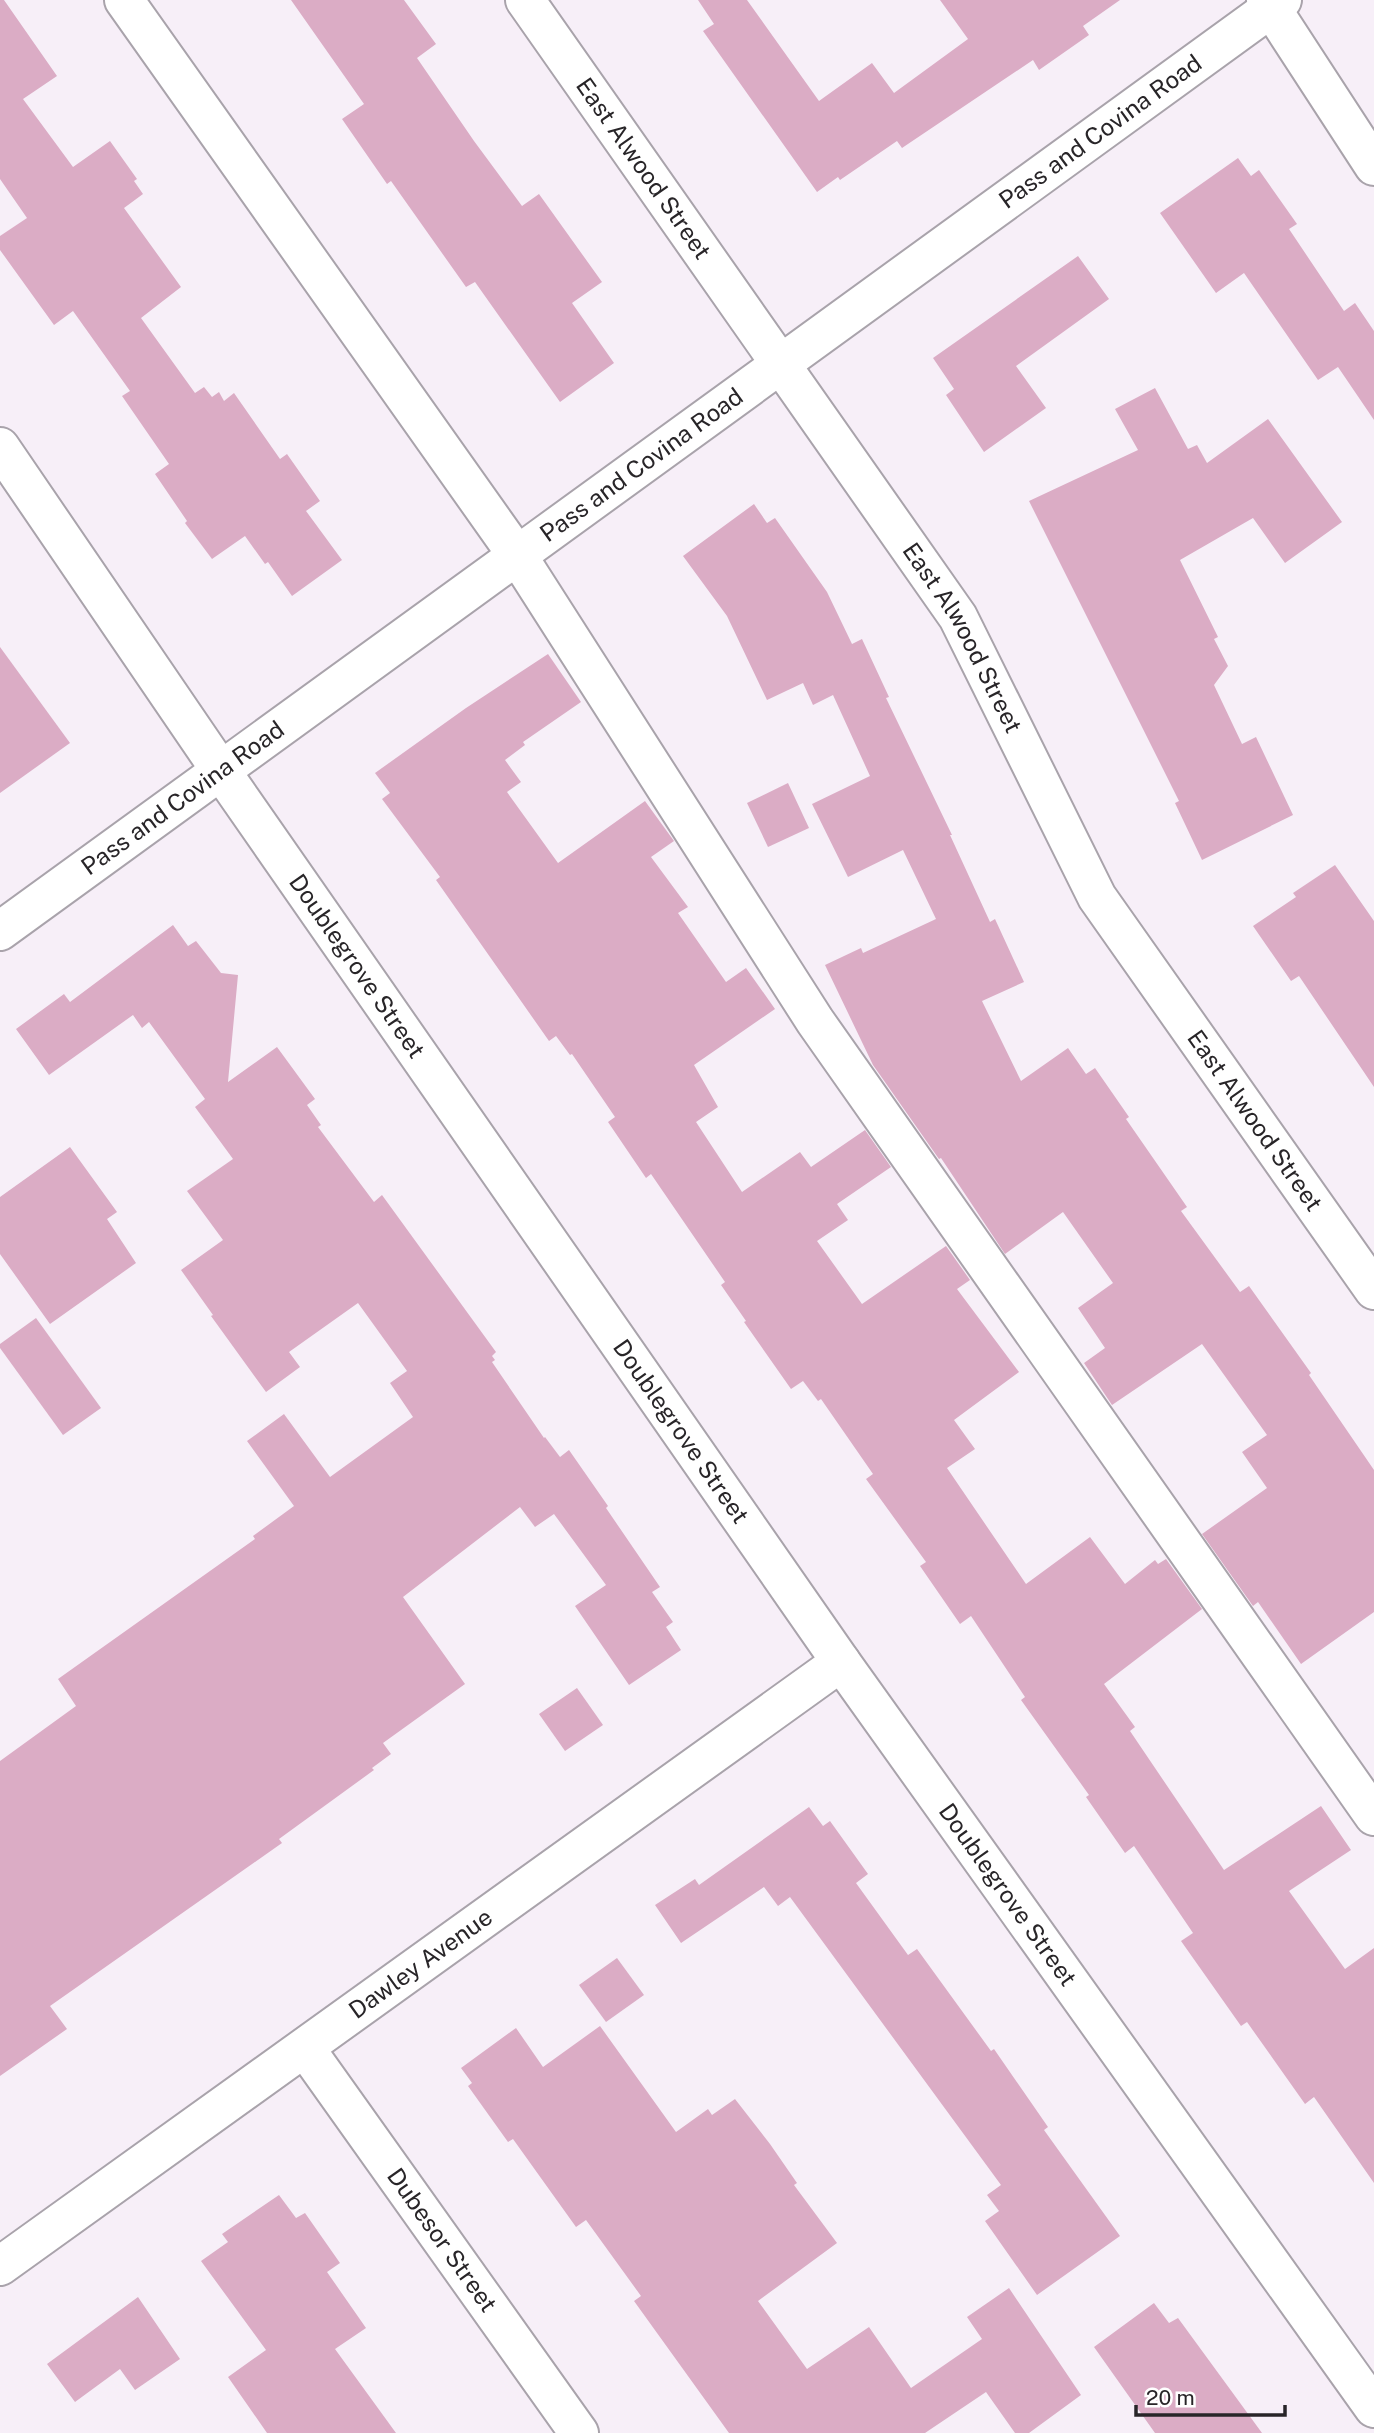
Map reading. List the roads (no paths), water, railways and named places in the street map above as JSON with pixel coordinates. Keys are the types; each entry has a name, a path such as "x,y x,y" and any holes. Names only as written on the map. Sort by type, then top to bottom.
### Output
{"street":[{"path":"124,0 517,555 815,1021 1374,1816"},
{"name":"East Alwood Street","path":"525,0 782,362 958,617 1097,897 1374,1290"},
{"path":"1273,3 1374,166"},
{"name":"Pass and Covina Road","path":"0,931 1273,3"},
{"name":"Doublegrove Street","path":"0,447 221,771 841,1662 1374,2408"},
{"name":"Dawley Avenue","path":"0,2266 841,1662"},
{"name":"Dubesor Street","path":"305,2048 579,2433"}]}
